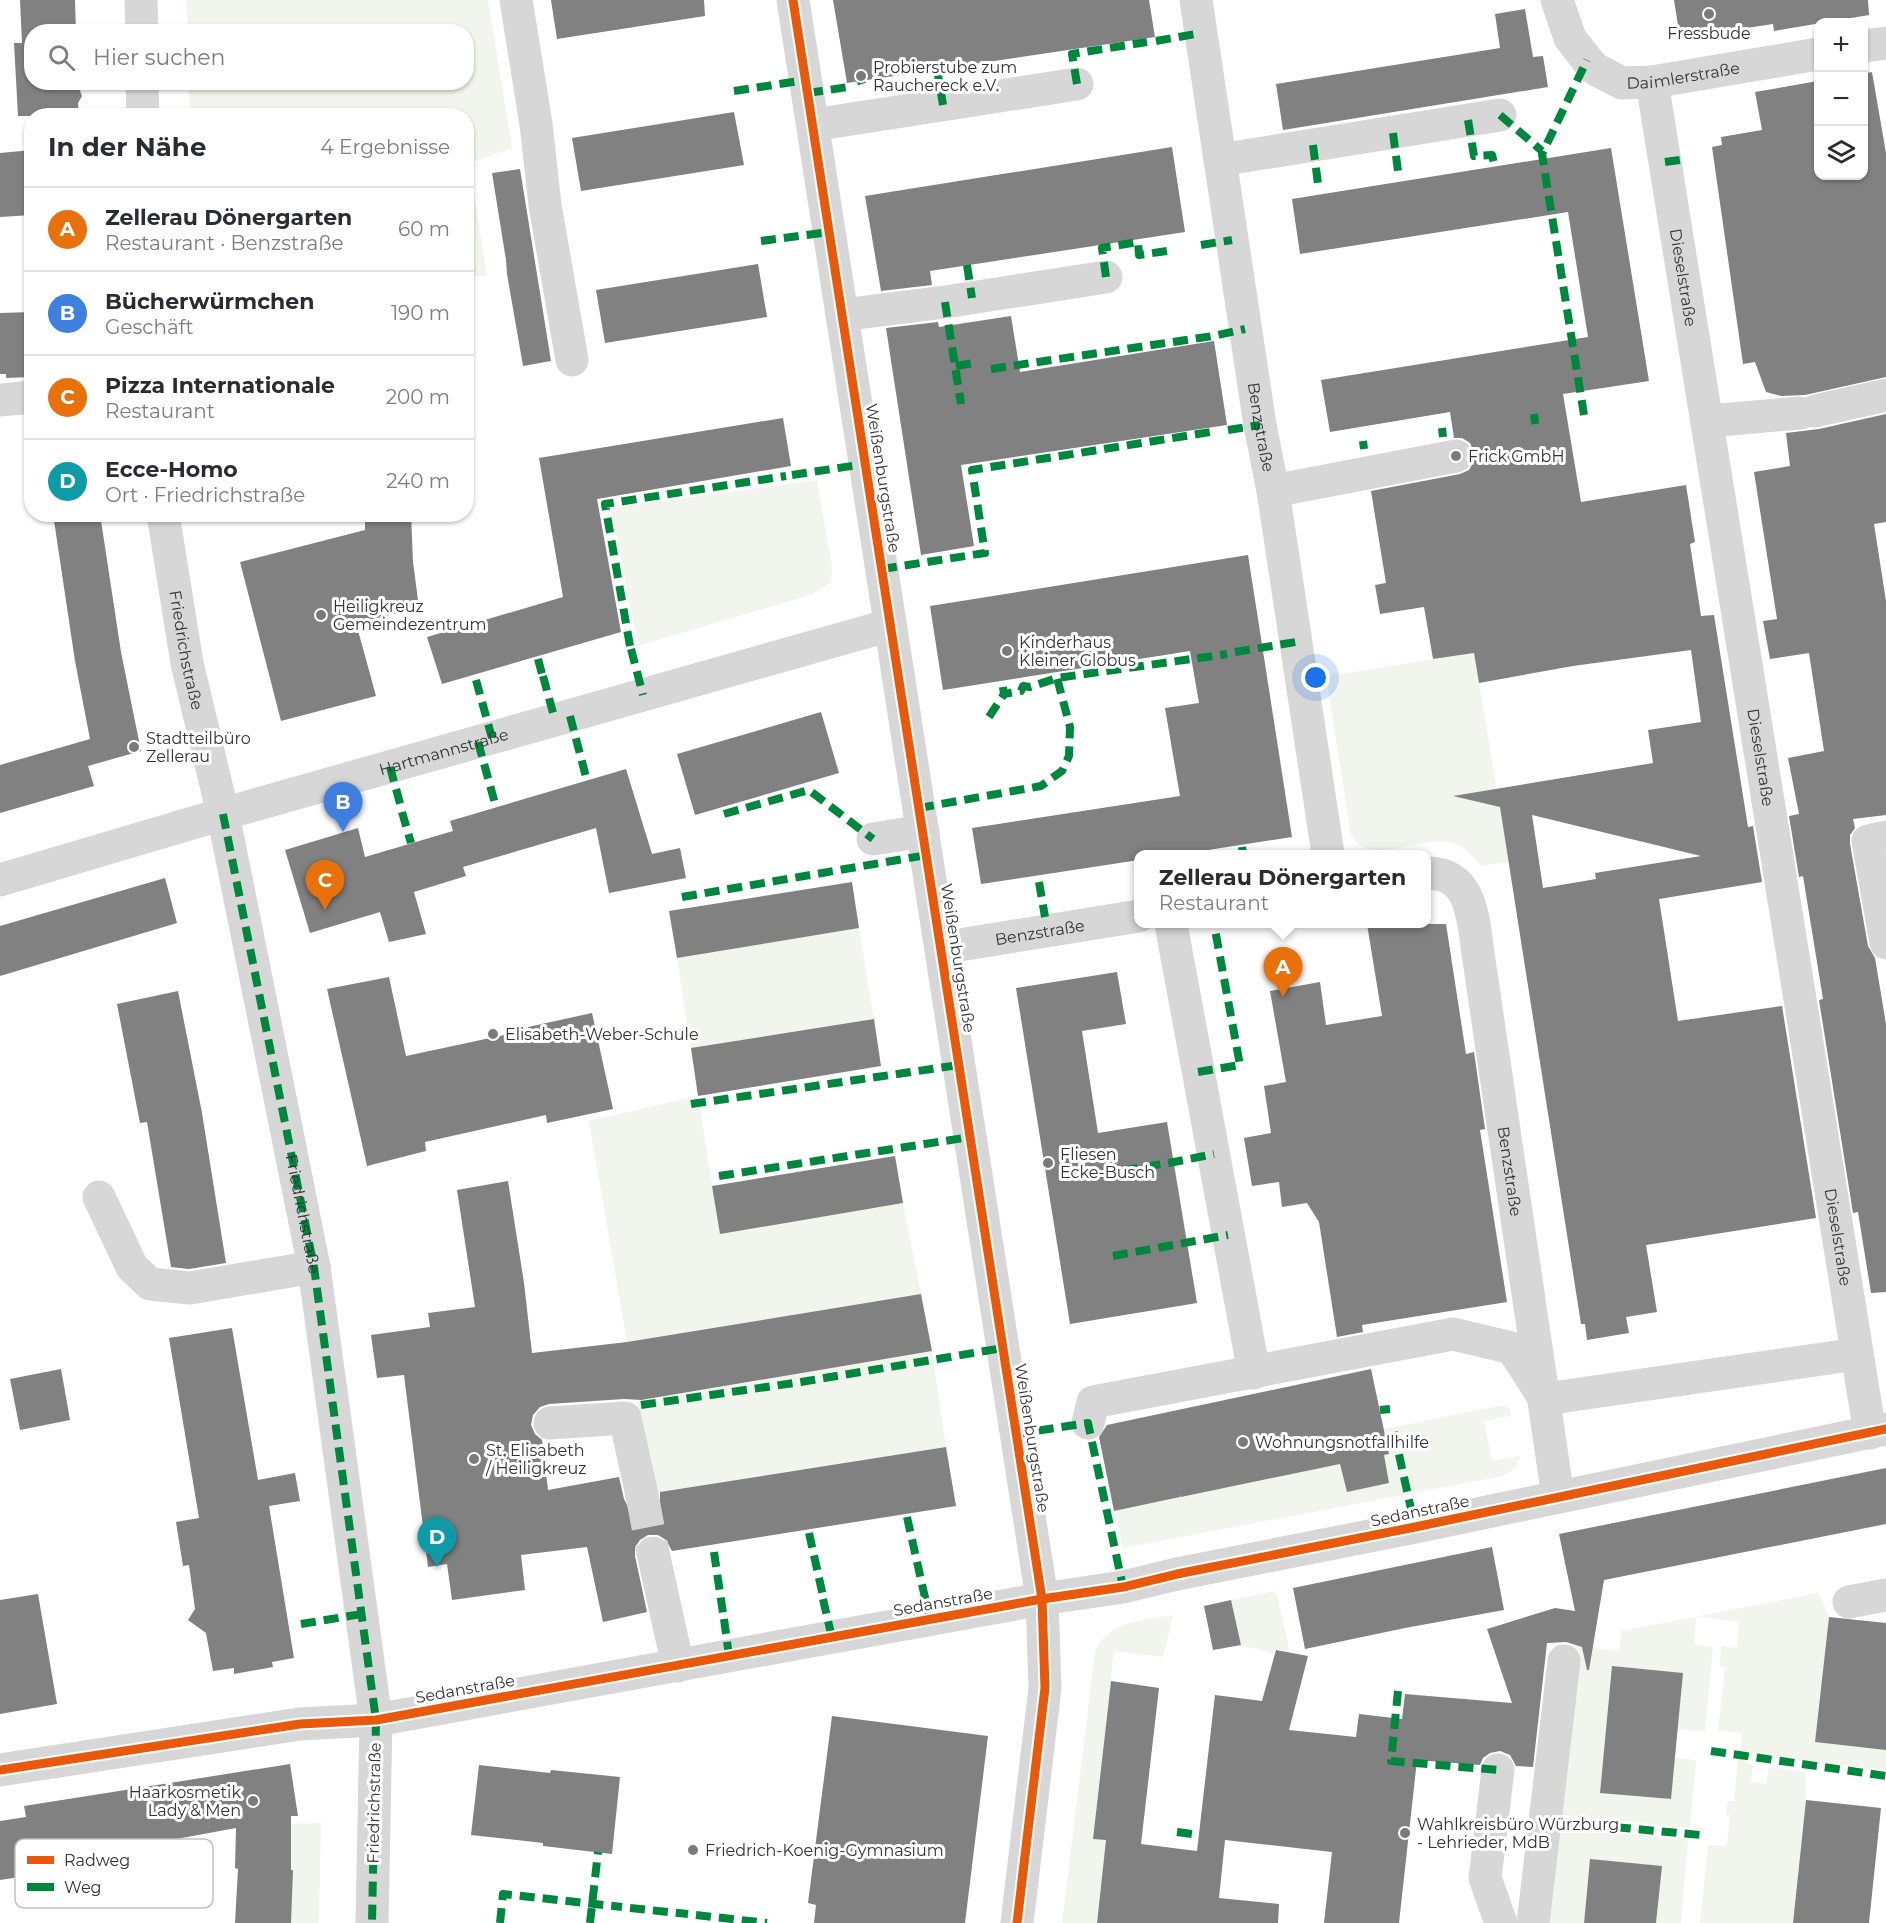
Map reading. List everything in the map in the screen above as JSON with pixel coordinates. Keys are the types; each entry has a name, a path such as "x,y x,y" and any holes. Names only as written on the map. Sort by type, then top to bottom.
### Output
{"street":[{"path":"141,0 142,24"},
{"path":"516,0 536,124 545,205 572,360"},
{"name":"Weißenburgstraße","path":"793,0 1042,1599 1045,1688 1017,1923"},
{"name":"Benzstraße","path":"1196,0 1327,850"},
{"name":"Daimlerstraße","path":"1557,0 1570,38 1594,69 1622,83 1652,82 1814,55"},
{"path":"1868,45 1886,42"},
{"name":"Dieselstraße","path":"1652,82 1857,1353 1878,1431"},
{"path":"813,125 1077,84"},
{"path":"142,90 143,108"},
{"path":"1220,160 1500,115"},
{"path":"842,315 945,302 1106,277"},
{"path":"1707,421 1807,412 1886,396"},
{"path":"0,400 24,398"},
{"path":"1273,491 1456,456"},
{"name":"Friedrichstraße","path":"164,522 187,663 223,814 314,1267 376,1720 372,1923"},
{"name":"Hartmannstraße","path":"0,880 223,814 890,625"},
{"path":"873,839 923,831"},
{"path":"1886,837 1868,841 1886,944"},
{"name":"Benzstraße","path":"1431,873 1438,873 1456,881 1467,895 1479,960 1558,1497"},
{"name":"Benzstraße","path":"941,948 1134,917"},
{"path":"1171,928 1254,1373"},
{"path":"99,1197 132,1267 150,1284 190,1288 314,1267"},
{"path":"1088,1423 1093,1402 1453,1334 1512,1348 1545,1399 1857,1353"},
{"path":"550,1423 625,1418 642,1495"},
{"name":"Sedanstraße","path":"0,1770 300,1724 376,1720 1042,1599 1123,1587 1177,1574 1878,1431"},
{"path":"653,1553 678,1666"},
{"path":"1849,1602 1886,1595"},
{"path":"1533,1923 1564,1661"},
{"path":"1498,1770 1485,1878 1501,1923"}],"shaded area":[{"path":"186,0 488,0 512,148 474,161 474,108 190,108 189,90 474,90 474,24 188,24"},
{"path":"474,194 487,276 474,276"},
{"path":"817,480 832,566 831,582 813,594 638,646 611,508"},
{"path":"1474,653 1509,862 1481,866 1461,847 1439,841 1383,850 1359,845 1351,835 1326,676"},
{"path":"859,928 874,1019 691,1048 677,958"},
{"path":"698,1096 720,1233 903,1203 921,1294 627,1342 589,1121"},
{"path":"932,1351 946,1447 651,1494 637,1401"},
{"path":"1498,1406 1510,1409 1511,1416 1484,1421 1492,1461 1519,1456 1520,1458 1514,1469 1503,1476 1123,1548 1114,1511 1340,1464 1347,1492 1389,1483 1384,1455 1389,1454 1384,1429"},
{"path":"1276,1591 1290,1652 1275,1649 1274,1654 1241,1645 1231,1600"},
{"path":"1819,1593 1829,1617 1815,1742 1886,1750 1886,1770 1740,1754 1742,1733 1718,1731 1725,1667 1720,1666 1721,1646 1737,1648 1739,1622 1698,1616"},
{"path":"1173,1615 1163,1657 1114,1651 1093,1838 1106,1840 1097,1923 1062,1923 1095,1652 1108,1634 1117,1628 1139,1621"},
{"path":"1696,1617 1694,1645 1713,1647 1705,1732 1678,1729 1682,1673 1612,1666 1600,1792 1670,1799 1675,1758 1696,1760 1690,1828 1555,1814 1552,1825 1688,1839 1681,1923 1656,1923 1661,1866 1590,1859 1584,1923 1524,1923 1556,1644 1619,1651 1621,1631"},
{"path":"1738,1758 1753,1766 1751,1782 1766,1784 1769,1767 1805,1772 1806,1800 1793,1923 1700,1923 1708,1845 1727,1846 1730,1815 1726,1814 1728,1801 1734,1801"},
{"path":"321,1823 319,1923 291,1923 291,1824"}],"building":[{"path":"20,0 75,0 76,24 24,24 24,90 80,90 82,96 78,103 78,108 24,108 24,116 18,116 14,43 22,43"},
{"path":"551,0 704,0 705,16 557,39"},
{"path":"833,0 1149,0 1155,37 847,83"},
{"path":"1674,0 1868,0 1869,15 1851,18 1814,18 1814,24 1774,31 1773,24 1680,38"},
{"path":"1525,9 1533,57 1543,56 1548,87 1283,130 1276,84 1500,48 1495,14"},
{"path":"1872,72 1886,153 1886,377 1805,395 1781,396 1766,392 1755,362 1743,364 1712,147 1722,145 1721,137 1762,130 1755,92 1814,82 1814,180 1868,180 1868,73"},
{"path":"734,112 744,165 581,191 572,138"},
{"path":"1172,147 1185,232 930,271 932,285 881,291 865,196"},
{"path":"1611,148 1649,381 1563,394 1581,502 1686,485 1695,542 1690,544 1701,616 1714,615 1748,827 1753,826 1762,882 1659,899 1678,1021 1782,1006 1816,1218 1646,1245 1657,1312 1626,1317 1629,1333 1587,1340 1585,1324 1581,1324 1500,807 1453,796 1653,763 1648,730 1701,722 1691,650 1573,666 1479,683 1474,653 1433,659 1424,607 1380,614 1375,585 1386,583 1371,491 1460,474 1469,470 1473,463 1474,452 1470,443 1462,438 1454,438 1450,412 1330,432 1321,380 1588,337 1568,212 1300,254 1292,199","holes":["1532,815 1701,856 1595,873 1596,879 1543,888"]},
{"path":"24,151 24,216 0,217 0,153"},
{"path":"520,169 551,361 523,366 492,173"},
{"path":"758,264 767,317 605,343 596,290"},
{"path":"24,312 24,377 6,378 6,374 0,374 0,313"},
{"path":"1011,316 1020,372 1214,341 1227,425 961,465 974,546 921,555 886,328 938,322 939,327"},
{"path":"1886,414 1886,522 1874,524 1886,601 1886,815 1853,819 1855,828 1850,835 1868,946 1875,958 1886,1024 1886,1292 1871,1293 1858,1212 1853,1213 1819,1000 1823,999 1803,876 1799,877 1789,816 1799,814 1788,758 1824,751 1809,653 1770,659 1763,621 1777,619 1754,472 1790,466 1786,433 1819,429"},
{"path":"783,418 791,466 597,499 621,632 442,684 427,637 563,597 539,458"},
{"path":"54,522 101,522 121,652 141,751 88,766 94,786 0,813 0,765 90,739 75,661"},
{"name":"Heiligkreuz Gemeindezentrum","path":"365,522 411,522 413,562 419,608 356,623 376,696 281,721 240,562 365,530"},
{"path":"1248,555 1292,837 1208,850 1134,850 1134,861 981,884 972,828 1180,796 1165,708 1199,703 1190,651 943,690 930,606"},
{"path":"821,712 839,773 695,815 677,754"},
{"path":"626,769 652,854 680,848 686,878 609,893 596,828 463,867 466,876 414,892 426,934 389,942 380,912 310,933 285,850 358,828 365,857 453,831 450,821"},
{"path":"165,878 177,923 0,976 0,926"},
{"path":"852,882 859,928 677,958 669,911"},
{"path":"1431,924 1446,924 1466,1054 1474,1052 1485,1129 1480,1130 1507,1302 1362,1325 1363,1332 1337,1337 1319,1222 1307,1203 1282,1207 1279,1182 1252,1186 1244,1138 1271,1133 1264,1086 1286,1082 1270,991 1320,982 1326,1025 1382,1016 1368,928 1431,928"},
{"path":"1117,972 1126,1024 1082,1031 1098,1133 1167,1122 1197,1303 1070,1324 1016,988"},
{"path":"389,977 406,1056 528,1030 528,1027 592,1013 613,1109 547,1123 546,1115 425,1142 426,1151 367,1166 327,989"},
{"path":"178,991 202,1113 226,1263 189,1269 171,1267 147,1122 140,1123 117,1004"},
{"path":"874,1019 881,1066 698,1096 691,1048"},
{"path":"895,1156 903,1203 720,1234 712,1186"},
{"path":"508,1181 532,1353 627,1342 921,1294 932,1351 641,1400 549,1404 540,1407 533,1415 531,1425 535,1434 542,1440 548,1490 619,1477 628,1507 636,1513 645,1513 655,1508 660,1501 660,1492 946,1447 956,1506 672,1551 666,1540 658,1535 648,1535 635,1547 647,1612 603,1622 587,1547 521,1555 525,1590 452,1600 447,1564 428,1567 404,1375 377,1378 371,1335 430,1327 428,1313 475,1307 457,1190"},
{"path":"232,1328 258,1480 295,1473 300,1501 269,1506 294,1658 272,1662 273,1667 234,1674 234,1668 213,1671 206,1633 188,1620 195,1609 189,1565 183,1566 176,1522 199,1518 169,1338"},
{"path":"61,1369 70,1420 20,1430 10,1379"},
{"name":"Wohnungsnotfallhilfe","path":"1371,1369 1389,1454 1384,1455 1389,1483 1347,1492 1340,1464 1181,1497 1180,1495 1180,1497 1114,1511 1099,1437 1107,1425"},
{"path":"1886,1468 1886,1524 1604,1580 1589,1670 1587,1670 1582,1647 1566,1642 1547,1643 1533,1767 1516,1766 1510,1755 1500,1751 1490,1753 1483,1758 1480,1765 1417,1760 1399,1923 1324,1923 1332,1852 1225,1840 1219,1898 1279,1904 1278,1923 1097,1923 1106,1840 1093,1839 1111,1681 1159,1688 1141,1844 1197,1851 1215,1695 1262,1701 1276,1650 1308,1656 1289,1730 1356,1737 1359,1714 1402,1719 1405,1694 1512,1703 1487,1629 1555,1608 1575,1611 1559,1534"},
{"path":"1492,1547 1504,1610 1305,1649 1293,1588"},
{"path":"38,1594 57,1704 0,1714 0,1600"},
{"path":"1231,1600 1241,1645 1213,1650 1204,1606"},
{"path":"1829,1617 1886,1623 1886,1750 1815,1742"},
{"path":"1612,1666 1683,1673 1671,1799 1600,1793"},
{"path":"832,1716 988,1736 965,1923 814,1923 816,1905 808,1903"},
{"path":"290,1764 298,1816 291,1816 291,1870 293,1870 291,1923 235,1923 238,1869 235,1868 236,1828 176,1839 15,1839 15,1878 0,1880 0,1821 26,1817 24,1806"},
{"path":"479,1765 550,1773 551,1770 620,1777 612,1854 471,1835"},
{"path":"1806,1800 1881,1808 1869,1923 1793,1923"},
{"path":"1590,1859 1662,1866 1656,1923 1584,1923"}],"tunnel":[{"path":"642,1495 653,1553"}],"marked path":[{"path":"1156,41 1201,33"},
{"path":"1077,84 1072,54 1147,42"},
{"path":"1584,415 1542,154 1587,60"},
{"path":"937,69 943,105"},
{"path":"734,91 806,80"},
{"path":"808,93 848,87"},
{"path":"1500,115 1542,151"},
{"path":"1468,120 1474,156 1492,155 1495,167"},
{"path":"1393,133 1398,171"},
{"path":"1313,145 1318,184"},
{"path":"1665,162 1687,159"},
{"path":"761,241 829,232"},
{"path":"1201,245 1232,240"},
{"path":"1106,277 1102,248 1138,242 1139,255 1167,251"},
{"path":"967,265 972,298"},
{"path":"945,302 961,404"},
{"path":"991,369 1213,336 1245,329"},
{"path":"956,366 974,363"},
{"path":"1534,414 1535,424"},
{"path":"1228,430 1260,425"},
{"path":"1442,428 1443,437"},
{"path":"882,569 985,553 972,470 1217,431"},
{"path":"1363,441 1364,449"},
{"path":"792,475 865,464"},
{"path":"630,646 605,504 786,476"},
{"path":"1235,652 1296,642"},
{"path":"631,649 643,695"},
{"path":"1003,687 1004,694 1021,691 1023,686 1030,687 1057,678 1227,654"},
{"path":"538,659 542,674"},
{"path":"543,676 555,720"},
{"path":"919,808 1041,786 1062,771 1069,756 1070,727 1057,678"},
{"path":"476,680 492,738"},
{"path":"989,717 1004,694"},
{"path":"570,716 586,777"},
{"path":"478,742 496,807"},
{"path":"390,767 401,807"},
{"path":"724,814 809,790 873,839"},
{"path":"402,812 411,843"},
{"path":"223,814 314,1267 376,1720 372,1923"},
{"path":"682,897 927,855"},
{"path":"1039,882 1045,917"},
{"path":"1198,1072 1240,1065 1215,928"},
{"path":"691,1104 959,1065"},
{"path":"719,1176 970,1137"},
{"path":"1100,1174 1214,1154"},
{"path":"1113,1256 1228,1235"},
{"path":"641,1405 801,1382 1003,1348"},
{"path":"1380,1410 1390,1409"},
{"path":"1016,1434 1088,1423 1123,1587"},
{"path":"1394,1432 1415,1527"},
{"path":"907,1517 930,1620"},
{"path":"809,1533 823,1596"},
{"path":"714,1552 723,1613"},
{"path":"823,1599 832,1638"},
{"path":"301,1624 362,1614"},
{"path":"724,1619 729,1656"},
{"path":"1398,1691 1391,1761 1498,1770"},
{"path":"1711,1751 1886,1776"},
{"path":"1570,1823 1701,1835"},
{"path":"1177,1832 1199,1835"},
{"path":"590,1923 598,1852"},
{"path":"500,1923 503,1894 622,1907"},
{"path":"630,1908 688,1914"},
{"path":"696,1915 767,1923"}],"cycle path":[{"path":"793,0 1042,1599 1045,1688 1017,1923"},
{"path":"0,1770 300,1724 376,1720 1042,1599 1123,1587 1886,1429"}],"place":[{"name":"Fressbude","path":"1709,14"},
{"name":"Probierstube zum Rauchereck e.V.","path":"861,76"},
{"name":"Frick GmbH","path":"1456,456"},
{"name":"Heiligkreuz Gemeindezentrum","path":"321,615"},
{"name":"Kinderhaus Kleiner Globus","path":"1007,651"},
{"name":"Stadtteilbüro Zellerau","path":"134,747"},
{"name":"Bücherwürmchen","path":"343,832"},
{"name":"Pizza Internationale","path":"325,910"},
{"name":"Zellerau Dönergarten","path":"1283,997"},
{"name":"Elisabeth-Weber-Schule","path":"493,1034"},
{"name":"Fliesen Ecke-Busch","path":"1048,1163"},
{"name":"Wohnungsnotfallhilfe","path":"1243,1442"},
{"name":"St. Elisabeth / Heiligkreuz","path":"474,1459"},
{"name":"Ecce-Homo","path":"437,1567"},
{"name":"Haarkosmetik Lady & Men","path":"253,1801"},
{"name":"Wahlkreisbüro Würzburg - Lehrieder, MdB","path":"1405,1833"},
{"name":"Friedrich-Koenig-Gymnasium","path":"693,1850"}]}
